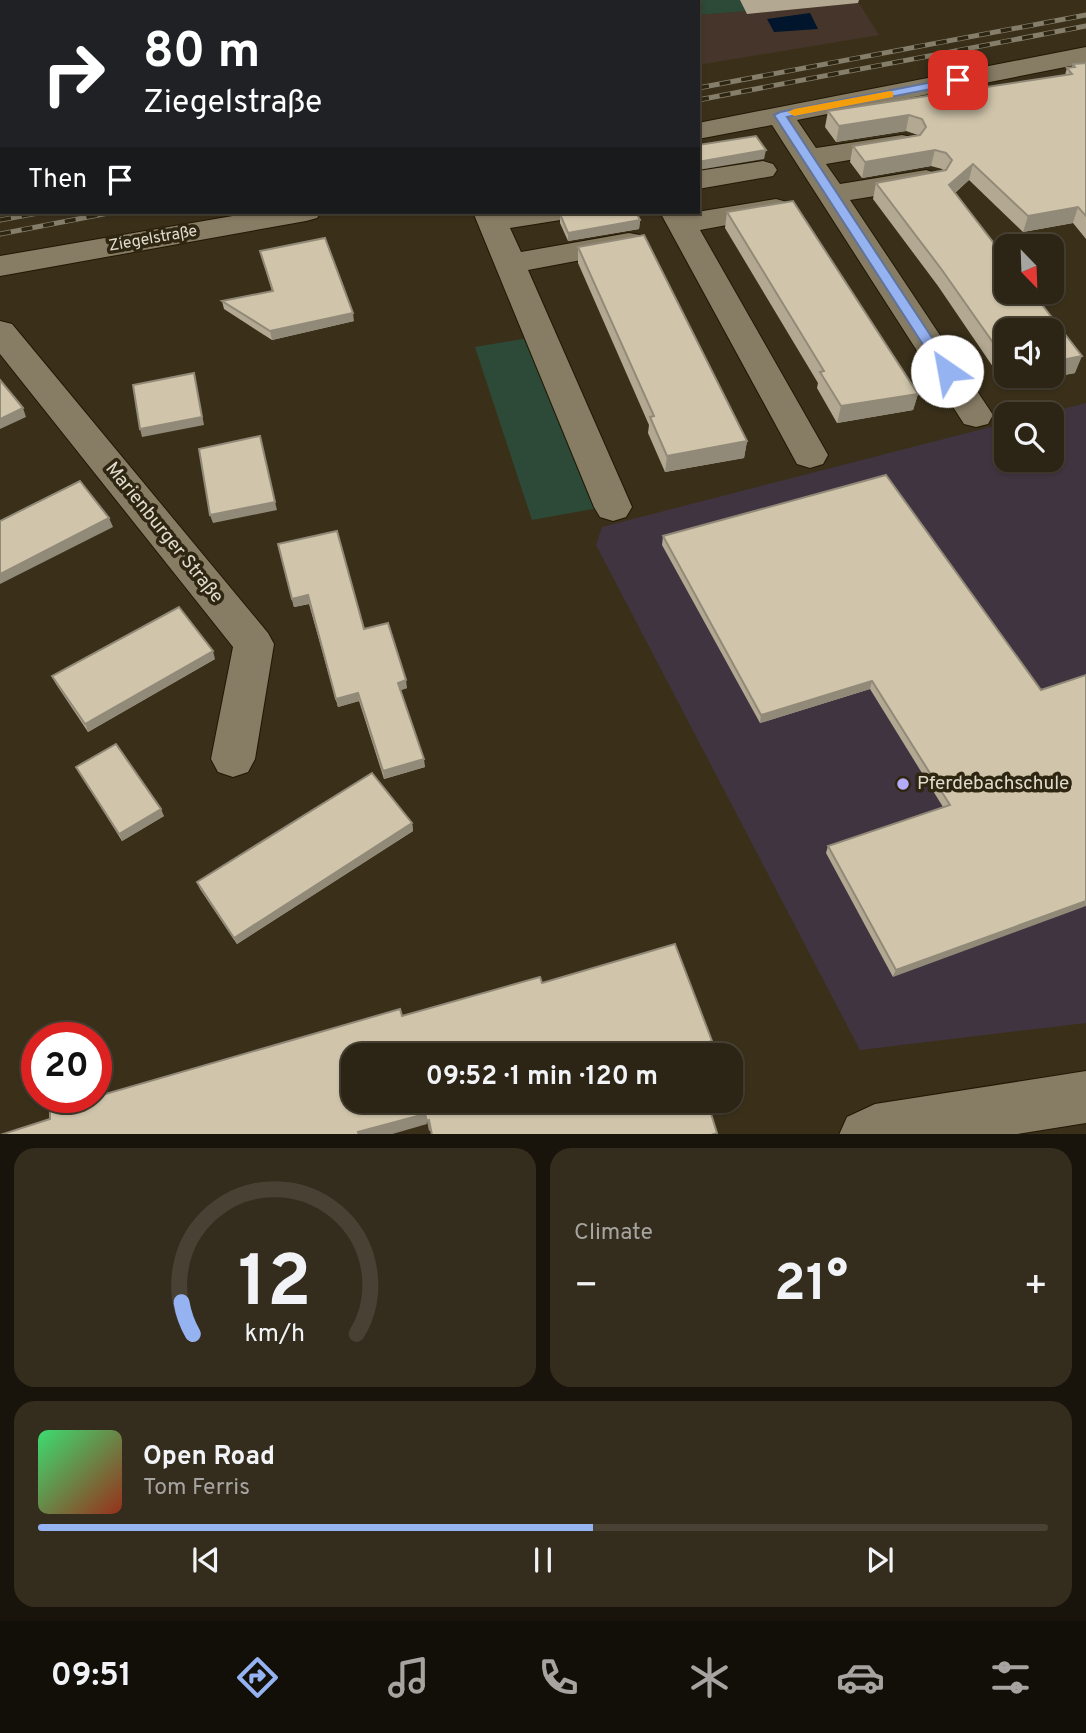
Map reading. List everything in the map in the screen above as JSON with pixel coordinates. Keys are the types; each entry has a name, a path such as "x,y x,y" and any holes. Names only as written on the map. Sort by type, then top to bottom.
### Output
{"street":[{"path":"700,131 1086,55"},
{"path":"780,115 976,415"},
{"path":"807,158 906,142"},
{"path":"700,180 763,170"},
{"path":"831,194 932,178"},
{"path":"787,207 678,218 810,455"},
{"name":"Ziegelstraße","path":"5,268 295,214"},
{"path":"533,214 490,217 613,507"},
{"path":"510,264 642,240"},
{"name":"Marienburger Straße","path":"0,332 254,644 233,759"},
{"path":"867,1134 875,1130 1086,1097"}],"shaded area":[{"path":"740,0 857,0 879,35 700,65 700,15 745,11"},
{"name":"Pferdebachschule","path":"1086,403 1086,1023 860,1050 596,545 602,527 994,426 994,472 1064,472 1064,409"}],"green space":[{"path":"700,0 740,0 746,11 700,15"},
{"path":"534,337 598,508 532,520 475,347"}],"water":[{"path":"810,13 818,29 774,32 767,19"}],"building":[{"path":"1086,63 1086,216 1078,207 1028,216 973,164 949,185 994,243 994,304 1041,304 1052,318 994,318 994,344 876,183 946,170 952,160 946,153 935,150 865,162 853,146 920,135 926,127 922,119 909,115 839,126 828,111 1072,74 1067,68 1075,67 1073,64"},
{"path":"756,136 766,150 700,162 700,145"},
{"path":"793,201 918,394 841,406 820,372 824,371 727,212"},
{"path":"560,214 637,214 640,220 568,233"},
{"path":"644,235 747,441 667,456 650,417 654,416 578,247"},
{"path":"325,238 353,313 270,331 222,301 273,291 260,251"},
{"path":"1064,333 1082,356 1064,360"},
{"path":"194,373 202,417 140,429 133,385"},
{"path":"0,380 23,408 0,419"},
{"path":"260,436 275,502 210,515 199,449"},
{"path":"886,475 1041,690 1086,675 1086,901 896,970 828,846 950,805 872,681 761,715 663,536"},
{"path":"80,481 109,518 0,574 0,521"},
{"path":"337,531 364,629 388,623 406,680 398,683 424,759 383,771 358,693 336,699 308,595 292,599 278,544"},
{"path":"179,607 213,651 85,724 52,676"},
{"path":"116,744 161,809 119,834 76,767"},
{"path":"372,773 412,823 234,938 197,882"},
{"path":"675,944 712,1041 341,1043 341,1113 711,1113 717,1133 432,1134 425,1114 358,1132 359,1134 3,1134 50,1119 50,1113 112,1113 112,1092 400,1009 402,1016 540,977 542,983"}],"railway":[{"path":"700,88 1086,15"},
{"path":"700,100 1086,26"},
{"path":"0,220 33,214"},
{"path":"0,234 104,214"}],"slow traffic":[{"path":"794,112 890,94"}],"place":[{"name":"Pferdebachschule","path":"903,784"}],"route":[{"path":"947,371 780,115 958,80"}]}
